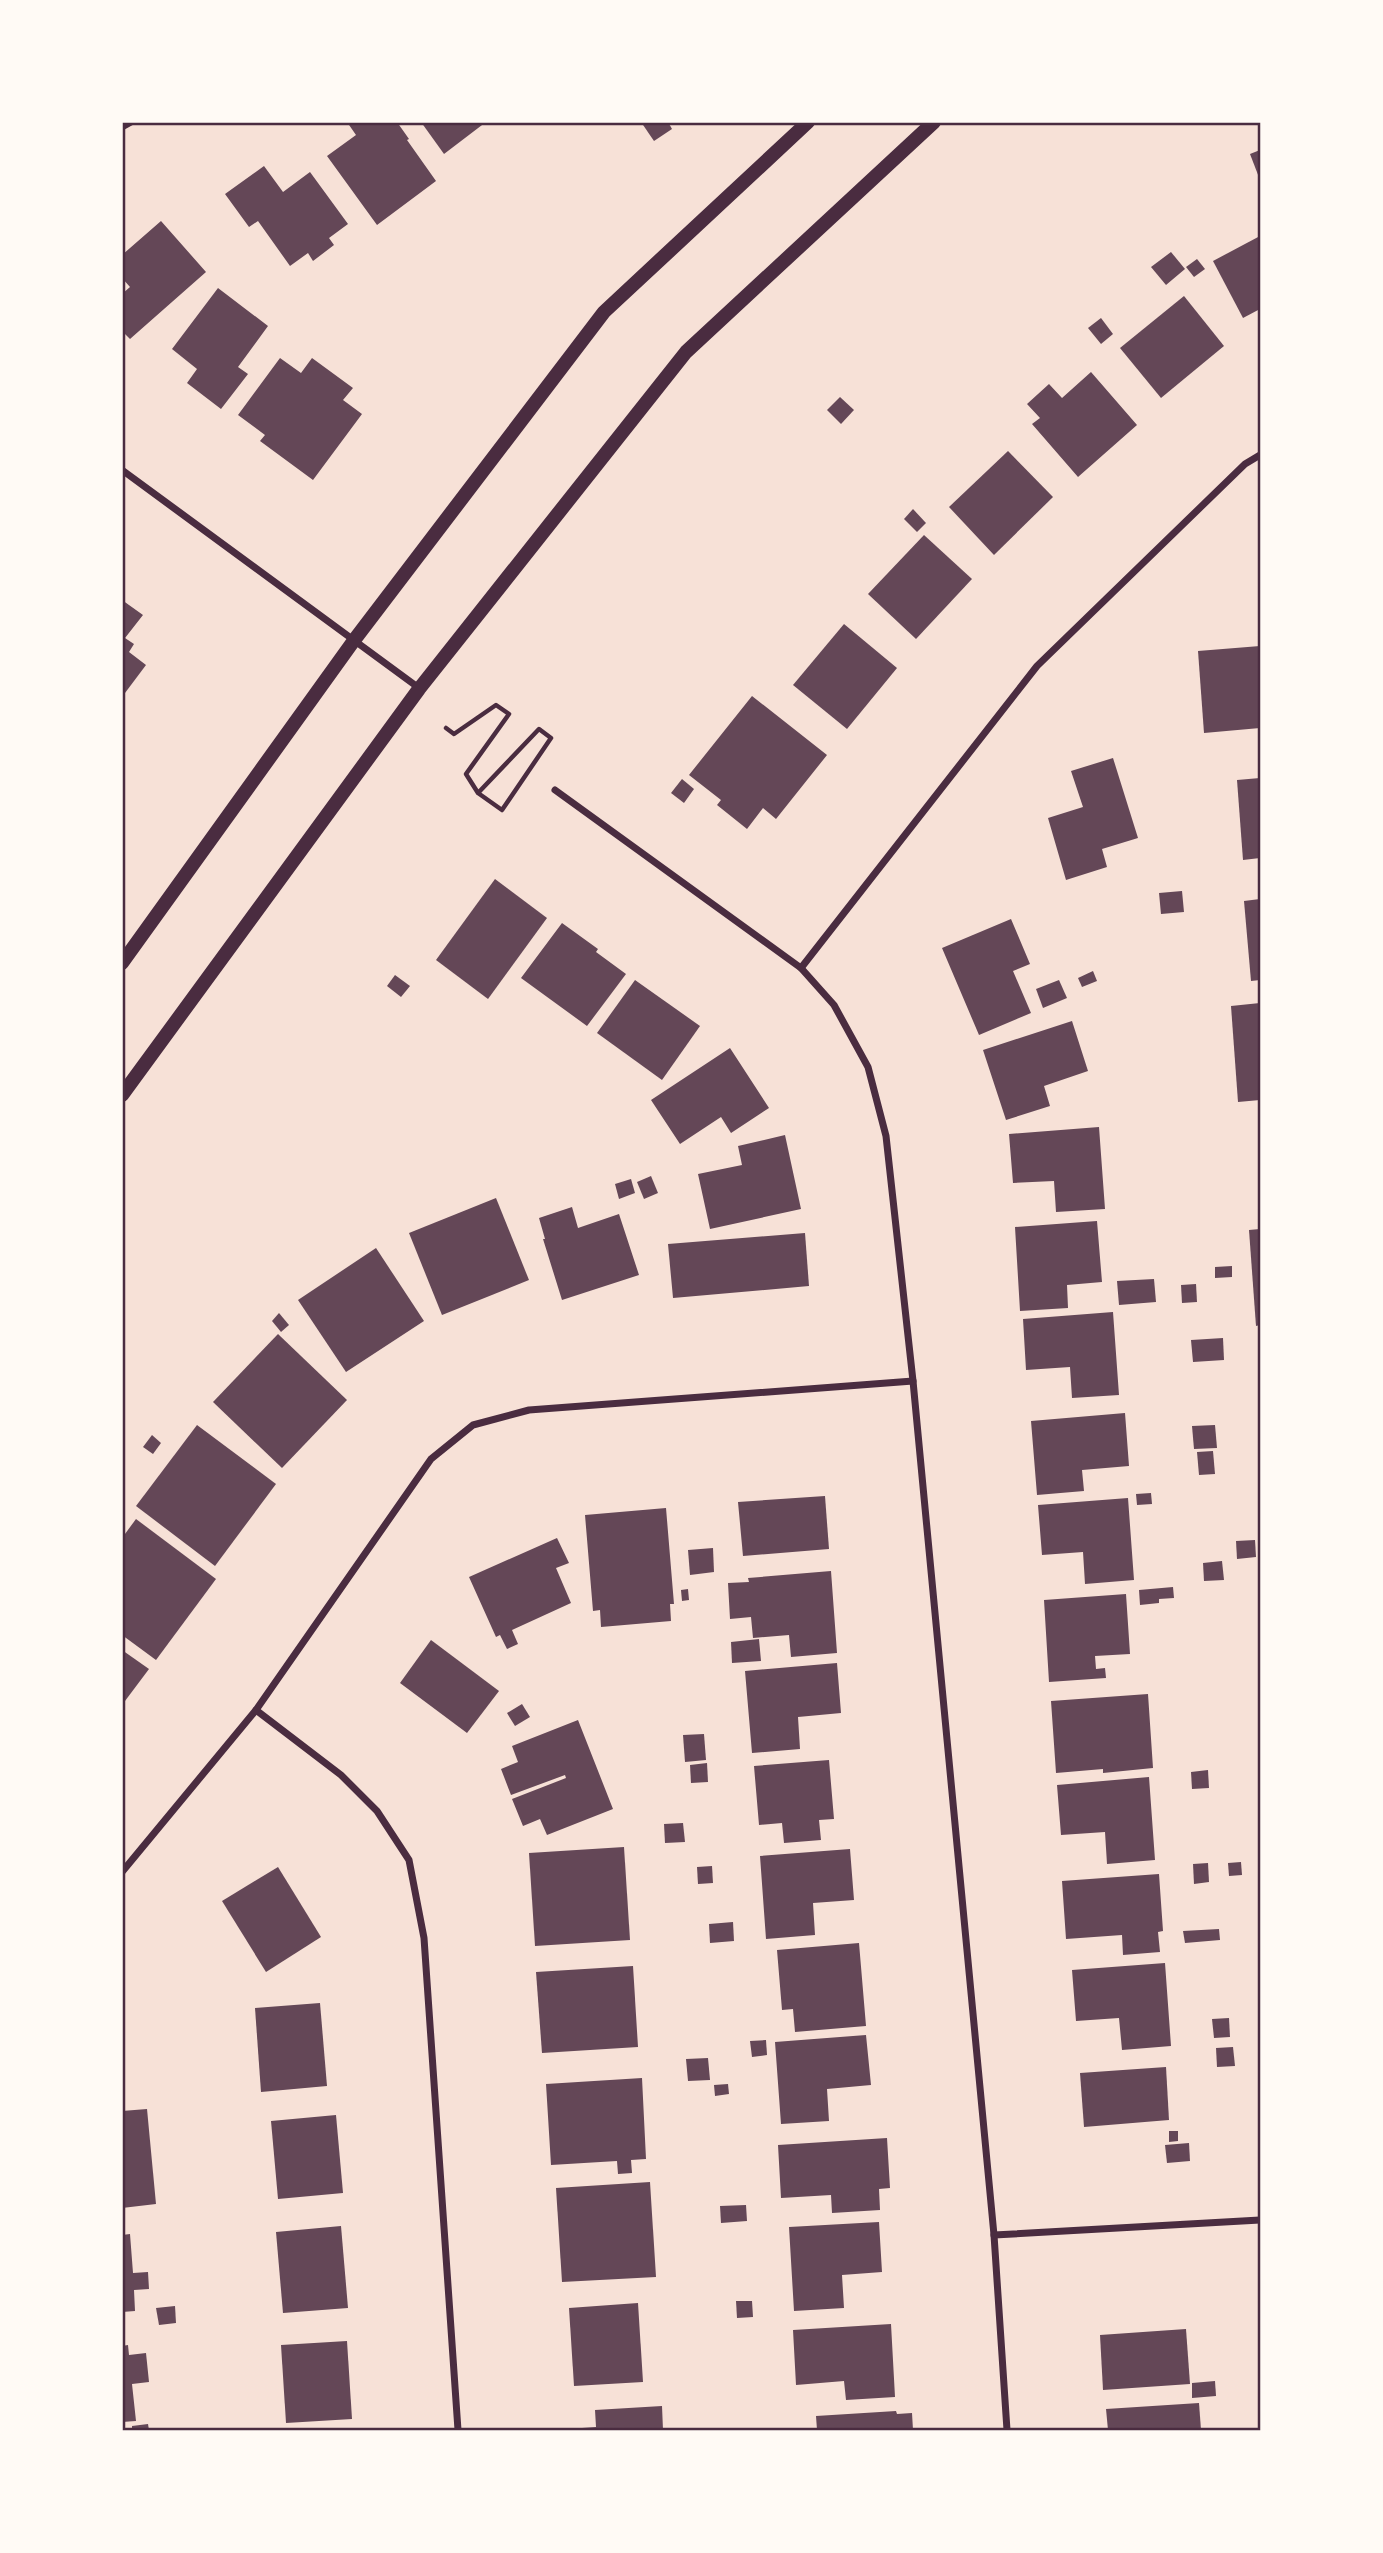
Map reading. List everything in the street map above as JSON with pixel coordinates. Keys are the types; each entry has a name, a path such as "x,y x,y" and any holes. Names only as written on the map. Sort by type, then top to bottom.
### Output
{"main road":[{"path":"122,963 355,639 604,312 808,122"},
{"path":"122,1095 419,689 686,352 934,122"}],"street":[{"path":"122,127 131,122"},
{"path":"801,968 1037,666 1245,464 1261,454"},
{"path":"122,470 355,639 419,689"},
{"path":"555,790 801,968 834,1005 868,1067 883,1124 913,1381 994,2235 1007,2431"},
{"path":"122,1872 256,1710 431,1459 473,1425 529,1410 913,1381"},
{"path":"256,1710 341,1776 368,1802 377,1811 409,1860 424,1938 458,2431"},
{"path":"994,2235 1261,2220"}],"path":[{"path":"446,728 454,734 496,705 509,714 466,774 478,793 502,810 551,738 539,729 478,793"}],"building":[{"path":"347,122 397,122 436,181 377,225 327,156 356,135"},
{"path":"421,122 486,122 444,154"},
{"path":"641,122 668,122 672,129 654,141"},
{"path":"1260,150 1260,180 1250,154"},
{"path":"264,166 283,192 310,172 348,224 329,238 334,245 313,261 308,253 290,266 258,221 249,227 225,194"},
{"path":"161,221 206,272 130,339 122,331 122,294 130,287 122,278 122,255"},
{"path":"1260,236 1260,309 1243,318 1213,261"},
{"path":"1171,252 1185,269 1166,285 1151,267"},
{"path":"1197,259 1205,269 1194,277 1186,267"},
{"path":"218,288 268,326 238,367 248,374 221,409 187,383 197,369 172,349"},
{"path":"1184,296 1224,346 1161,398 1120,348"},
{"path":"1101,318 1113,334 1101,344 1088,328"},
{"path":"280,358 301,373 312,358 353,388 343,400 362,414 313,480 260,441 265,435 238,415"},
{"path":"1091,372 1137,425 1078,477 1032,424 1040,418 1027,404 1049,384 1062,398"},
{"path":"840,397 854,410 841,424 827,410"},
{"path":"1008,451 1053,497 994,555 949,507"},
{"path":"913,509 926,523 917,532 904,519"},
{"path":"924,535 972,579 916,639 868,594"},
{"path":"122,600 143,615 125,638 134,644 129,652 146,665 122,697"},
{"path":"844,624 897,668 847,729 793,685"},
{"path":"1260,646 1260,728 1204,733 1198,651"},
{"path":"752,696 827,755 776,819 763,808 747,829 717,805 721,800 689,775"},
{"path":"1113,758 1138,838 1102,849 1107,867 1066,880 1048,818 1083,807 1071,771"},
{"path":"1260,778 1260,858 1243,860 1237,780"},
{"path":"682,779 694,789 684,803 671,793"},
{"path":"495,879 547,918 488,999 436,960"},
{"path":"1182,891 1184,912 1161,914 1159,893"},
{"path":"1260,899 1260,980 1251,981 1244,901"},
{"path":"1011,919 1030,964 1013,971 1031,1013 979,1035 942,948"},
{"path":"562,923 598,949 596,952 626,974 587,1026 521,978"},
{"path":"1093,971 1097,981 1082,987 1078,978"},
{"path":"395,975 410,986 401,997 387,986"},
{"path":"635,980 700,1026 662,1080 597,1033"},
{"path":"1059,980 1067,998 1043,1008 1036,989"},
{"path":"1260,1003 1260,1100 1238,1102 1231,1006"},
{"path":"1072,1021 1088,1071 1044,1086 1050,1106 1006,1120 983,1050"},
{"path":"730,1048 769,1108 731,1133 721,1117 680,1144 651,1100"},
{"path":"1099,1127 1105,1209 1056,1212 1054,1181 1013,1183 1009,1134"},
{"path":"785,1135 801,1209 710,1229 698,1174 742,1165 738,1146"},
{"path":"651,1176 658,1193 644,1199 637,1182"},
{"path":"631,1179 635,1193 619,1199 615,1184"},
{"path":"496,1198 529,1280 442,1315 409,1233"},
{"path":"572,1207 578,1228 619,1214 639,1275 562,1300 539,1218"},
{"path":"1097,1221 1102,1282 1067,1285 1068,1308 1020,1311 1015,1227"},
{"path":"1260,1229 1260,1325 1256,1326 1249,1230"},
{"path":"805,1233 809,1286 673,1298 668,1244"},
{"path":"376,1248 424,1321 346,1372 298,1300"},
{"path":"1232,1266 1232,1277 1215,1278 1215,1267"},
{"path":"1154,1279 1156,1302 1119,1305 1117,1281"},
{"path":"1196,1284 1197,1302 1182,1303 1181,1285"},
{"path":"1113,1312 1119,1395 1072,1398 1070,1367 1026,1370 1023,1319"},
{"path":"279,1313 289,1325 281,1332 272,1321"},
{"path":"278,1334 347,1400 282,1468 213,1402"},
{"path":"1223,1338 1224,1360 1193,1362 1191,1340"},
{"path":"1125,1413 1129,1466 1082,1470 1084,1491 1037,1495 1031,1421"},
{"path":"197,1425 276,1484 215,1566 136,1506"},
{"path":"1215,1425 1217,1448 1194,1449 1192,1426"},
{"path":"152,1435 161,1443 153,1454 143,1447"},
{"path":"1213,1451 1215,1474 1199,1475 1197,1452"},
{"path":"1151,1493 1152,1504 1137,1505 1136,1494"},
{"path":"825,1496 829,1549 743,1556 738,1502"},
{"path":"1128,1498 1134,1580 1085,1584 1083,1552 1042,1555 1038,1505"},
{"path":"666,1508 674,1604 670,1604 671,1621 601,1627 600,1610 593,1611 585,1515"},
{"path":"136,1519 216,1579 156,1660 122,1635 122,1538"},
{"path":"557,1538 569,1563 556,1568 571,1603 512,1630 518,1644 507,1649 500,1635 496,1637 469,1577"},
{"path":"1255,1540 1256,1557 1237,1559 1236,1541"},
{"path":"713,1548 714,1572 690,1575 688,1550"},
{"path":"1222,1561 1224,1580 1204,1581 1203,1563"},
{"path":"831,1571 837,1653 791,1657 789,1635 753,1638 751,1617 730,1619 728,1583 749,1582 748,1578"},
{"path":"1173,1587 1174,1598 1140,1605 1139,1590"},
{"path":"688,1589 689,1600 682,1601 681,1590"},
{"path":"1126,1594 1130,1654 1095,1656 1096,1669 1105,1668 1106,1678 1049,1682 1044,1600"},
{"path":"759,1639 761,1661 732,1663 731,1642"},
{"path":"431,1640 499,1691 467,1733 400,1683"},
{"path":"122,1650 149,1669 122,1705"},
{"path":"837,1663 841,1713 798,1717 800,1749 752,1753 745,1671"},
{"path":"1148,1694 1153,1768 1103,1773 1103,1769 1056,1773 1051,1701"},
{"path":"522,1704 530,1717 515,1726 507,1713"},
{"path":"578,1720 613,1809 547,1835 540,1819 523,1826 512,1799 566,1778 565,1775 511,1795 501,1769 518,1762 512,1746"},
{"path":"704,1734 706,1760 685,1762 683,1735"},
{"path":"829,1760 834,1819 819,1820 821,1840 784,1843 782,1823 759,1825 754,1766"},
{"path":"707,1763 708,1782 691,1783 690,1765"},
{"path":"1208,1770 1209,1788 1192,1789 1191,1772"},
{"path":"1149,1777 1155,1860 1107,1864 1105,1832 1061,1835 1057,1785"},
{"path":"683,1823 685,1842 665,1843 664,1824"},
{"path":"624,1847 630,1940 535,1946 529,1853"},
{"path":"850,1849 854,1900 813,1903 815,1935 766,1939 760,1856"},
{"path":"1241,1862 1242,1875 1229,1876 1228,1863"},
{"path":"1208,1863 1209,1882 1194,1884 1193,1864"},
{"path":"712,1866 713,1883 698,1884 697,1867"},
{"path":"278,1867 321,1937 266,1972 222,1901"},
{"path":"1159,1874 1163,1931 1158,1932 1160,1952 1123,1955 1122,1935 1066,1939 1062,1881"},
{"path":"733,1922 734,1941 710,1943 709,1924"},
{"path":"1219,1929 1220,1940 1185,1943 1183,1931"},
{"path":"859,1943 866,2026 795,2032 793,2009 782,2010 777,1950"},
{"path":"1165,1963 1171,2046 1122,2050 1119,2018 1076,2021 1072,1970"},
{"path":"633,1966 638,2047 542,2053 536,1972"},
{"path":"320,2003 327,2086 261,2092 255,2008"},
{"path":"1229,2018 1230,2037 1214,2038 1212,2019"},
{"path":"866,2035 871,2085 827,2089 829,2121 781,2124 775,2042"},
{"path":"766,2040 767,2055 752,2057 750,2041"},
{"path":"1233,2047 1235,2066 1217,2067 1216,2048"},
{"path":"708,2058 710,2080 688,2081 686,2059"},
{"path":"1166,2067 1169,2120 1084,2127 1080,2073"},
{"path":"642,2078 646,2159 631,2160 632,2173 618,2174 617,2161 551,2165 546,2084"},
{"path":"728,2084 729,2094 715,2096 714,2085"},
{"path":"147,2109 156,2204 122,2208 122,2111"},
{"path":"336,2115 343,2193 278,2199 271,2121"},
{"path":"1169,2131 1178,2131 1178,2141 1169,2142"},
{"path":"887,2138 890,2188 879,2189 880,2210 832,2213 831,2195 781,2198 778,2145"},
{"path":"1189,2143 1190,2161 1167,2163 1165,2145"},
{"path":"650,2182 656,2277 562,2282 556,2188"},
{"path":"746,2205 747,2221 721,2223 720,2206"},
{"path":"879,2222 882,2272 842,2275 844,2308 794,2311 789,2227"},
{"path":"341,2226 348,2308 283,2313 276,2232"},
{"path":"130,2234 133,2273 148,2272 149,2289 134,2290 135,2311 122,2312 122,2235"},
{"path":"736,2301 752,2301 753,2317 737,2318"},
{"path":"638,2303 643,2382 574,2386 569,2308"},
{"path":"175,2306 176,2323 159,2325 156,2308"},
{"path":"891,2324 895,2397 846,2400 844,2381 796,2385 793,2330"},
{"path":"1186,2329 1190,2384 1103,2390 1100,2335"},
{"path":"347,2341 352,2419 286,2423 281,2345"},
{"path":"128,2345 129,2355 146,2353 149,2382 132,2384 136,2421 122,2422 122,2346"},
{"path":"1215,2381 1216,2396 1192,2398 1192,2383"},
{"path":"1199,2403 1201,2430 1108,2430 1106,2409"},
{"path":"662,2406 663,2430 582,2430 596,2427 595,2410"},
{"path":"896,2411 897,2414 912,2413 913,2430 817,2430 816,2416"},
{"path":"148,2424 149,2430 132,2430 132,2426"}]}
